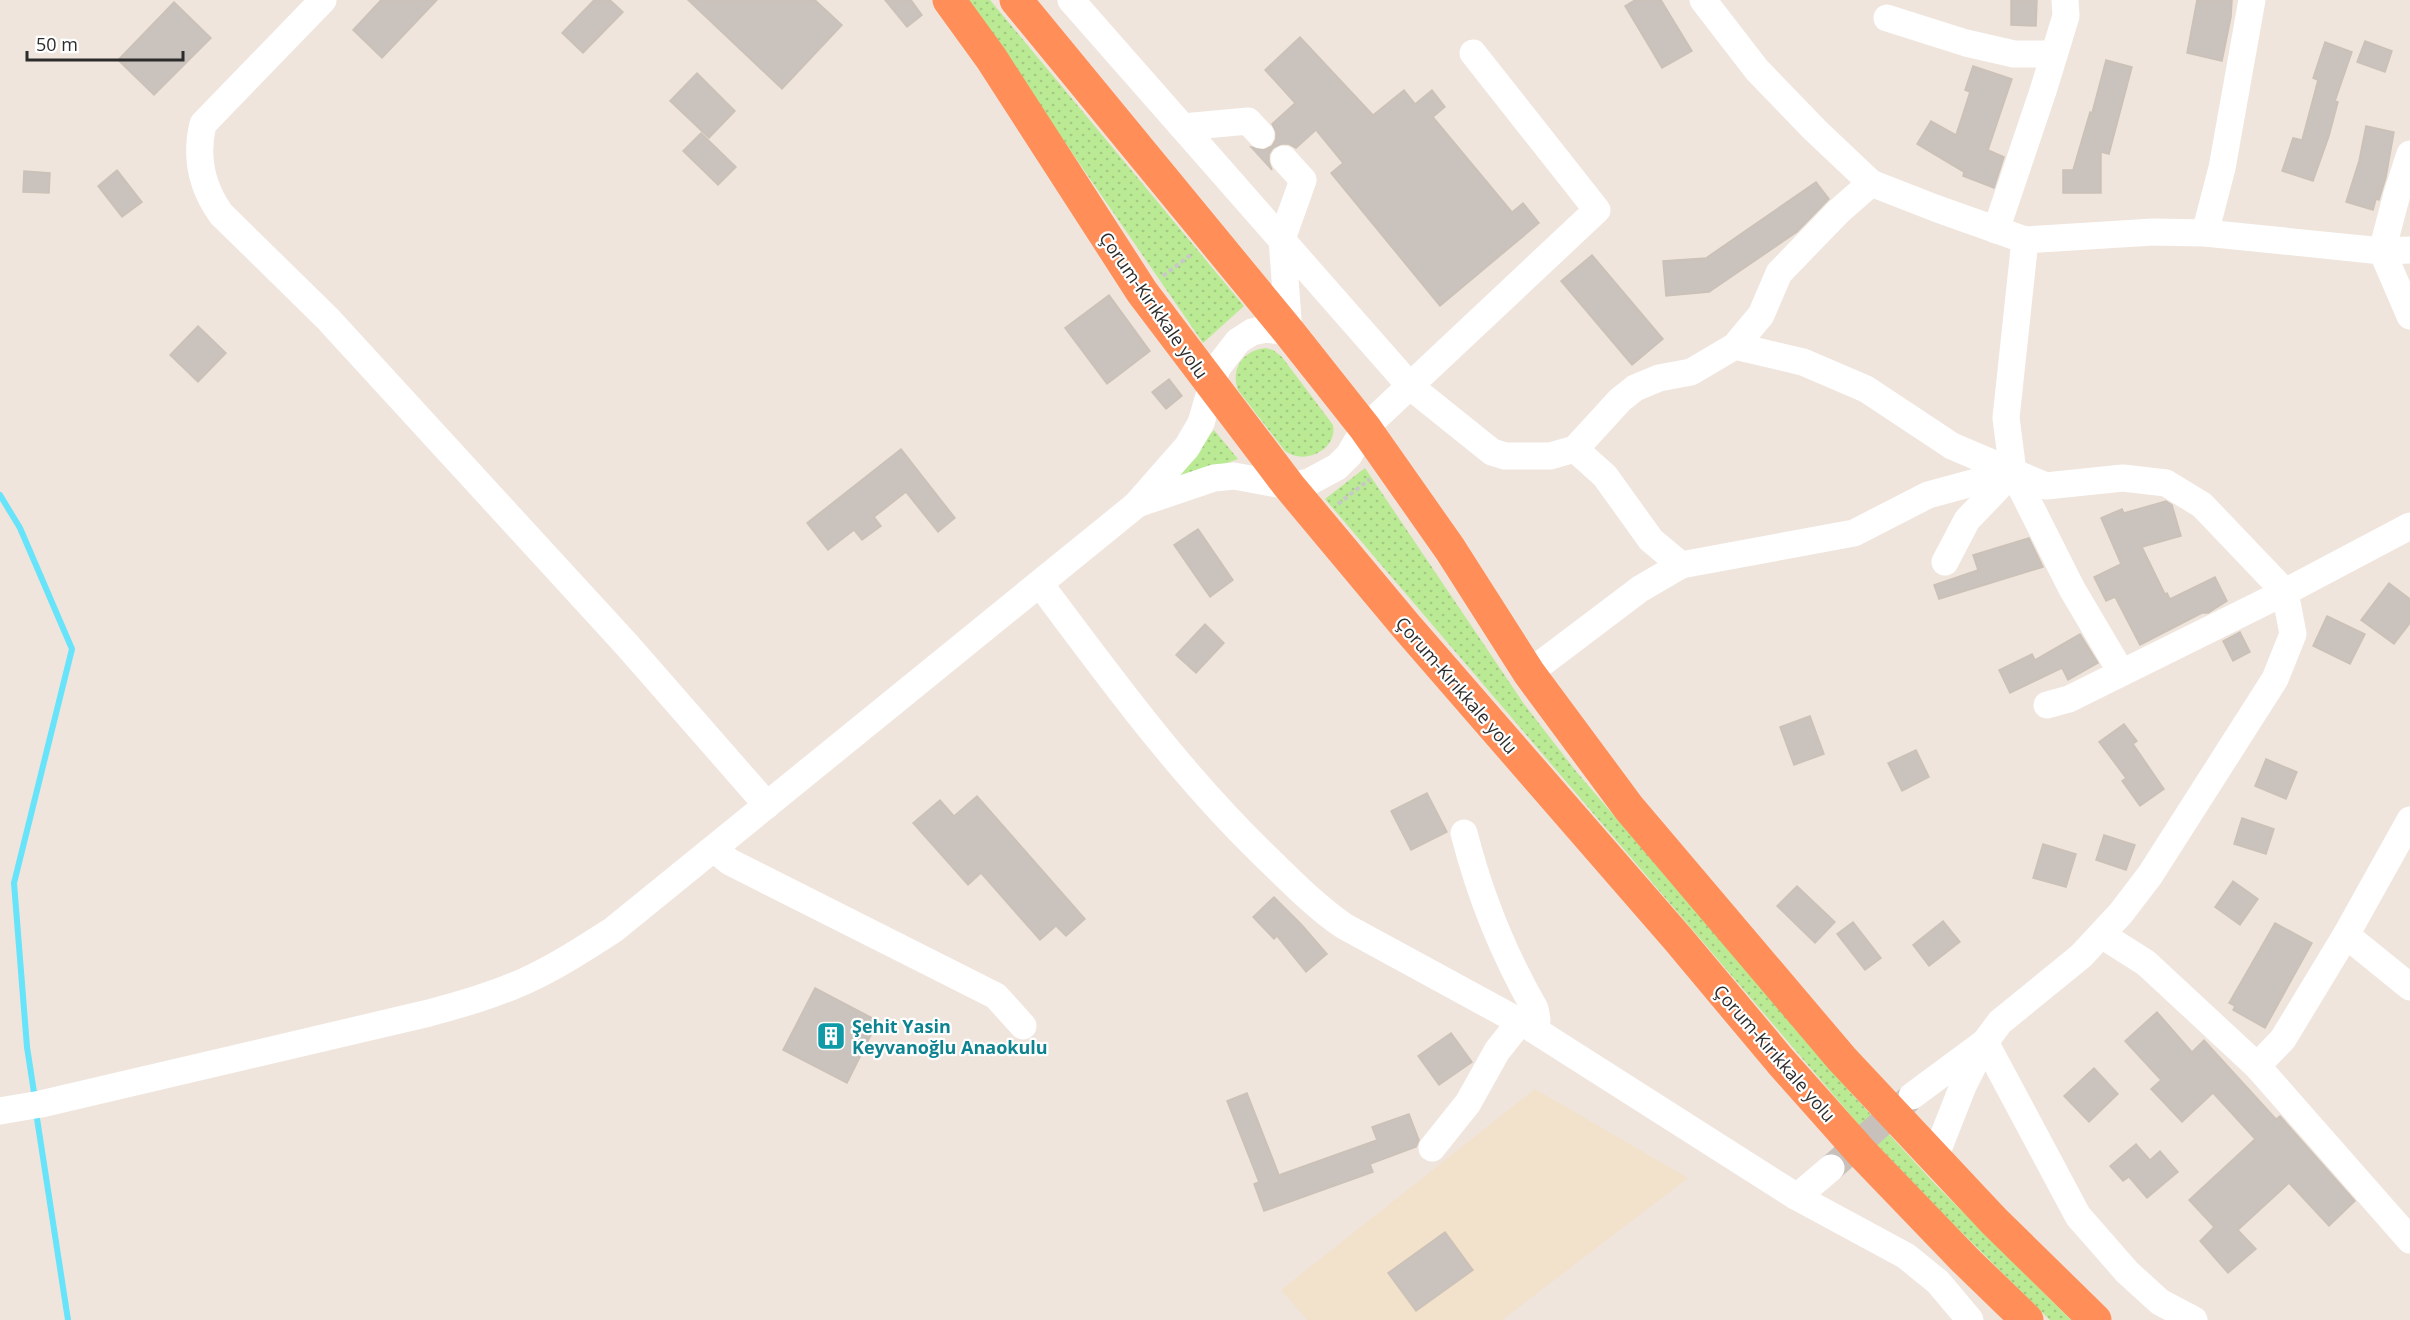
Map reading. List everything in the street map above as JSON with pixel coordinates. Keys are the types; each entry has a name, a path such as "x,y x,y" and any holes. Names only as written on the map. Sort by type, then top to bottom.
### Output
{"highway":[{"name":"Çorum-Kırıkkale yolu","path":"949,0 991,58 1142,292 1289,486 1406,626 1678,939 1781,1062 1870,1161 1965,1260 2027,1320"},
{"path":"1027,5 1365,428 1450,549 1529,673 1629,808 1842,1059 1994,1221 2095,1320"}],"street":[{"path":"322,0 203,124 200,163 204,183 213,202 221,214 328,319 627,645 767,805"},
{"path":"1071,0 1411,387 1492,452 1505,456 1550,456 1575,448 1620,400 1635,388 1659,378 1691,372 1735,346 1761,315 1779,273 1839,211 1870,183"},
{"path":"1703,0 1757,70 1870,183 1996,230 2025,240 2153,232 2205,233 2382,251 2410,250"},
{"path":"1996,230 2066,16 2065,0"},
{"path":"2205,233 2222,168 2252,0"},
{"path":"1887,18 1966,43 2014,54 2054,54"},
{"path":"1136,505 1214,478 1234,476 1289,486 1309,482 1337,467 1349,455 1365,428 1597,210 1473,53"},
{"path":"1183,127 1248,121 1261,135"},
{"path":"2410,154 2382,251 2410,316"},
{"path":"0,1111 41,1104 429,1013 483,998 555,966 604,936 715,850 767,805 1136,505 1187,447 1201,423 1211,385 1225,355 1238,341 1252,333 1266,329 1289,332 1282,239 1303,180 1284,159"},
{"path":"2025,240 2006,418 2013,472 2072,589 2121,672"},
{"path":"1735,346 1803,362 1866,389 1952,446 2046,486 2123,478 2166,483 2202,505 2285,592 2293,634 2275,679 2150,875 2102,936 2000,1022 1985,1042 1963,1086 1935,1157"},
{"path":"1575,448 1605,476 1651,540 1680,565"},
{"path":"1945,562 1967,520 2013,472"},
{"path":"1529,673 1640,589 1680,565 1854,533 1928,495 2013,472"},
{"path":"2047,705 2069,699 2285,592 2410,526"},
{"path":"1040,584 1183,771 1245,837 1311,901 1344,926 1527,1026 1797,1197 1906,1256 1938,1282 1970,1320"},
{"path":"2258,1066 2283,1039 2346,935 2410,820"},
{"path":"1432,1148 1468,1103 1497,1051 1537,1020 1535,1009 1503,950 1487,912 1464,833"},
{"path":"715,850 730,862 996,996 1023,1026"},
{"path":"2346,935 2410,987"},
{"path":"2102,936 2146,963 2258,1066 2410,1240"},
{"path":"1912,1096 1985,1042"},
{"path":"1985,1042 2078,1216 2127,1272 2160,1302 2194,1320"},
{"path":"1797,1197 1831,1168"}],"path":[{"path":"1142,292 1212,238"}],"shaded area":[{"path":"1535,1089 1688,1178 1502,1320 1307,1320 1281,1290"}],"green space":[{"path":"967,0 990,0 1244,306 1203,343"},
{"path":"1266,348 1282,357 1333,425 1330,441 1318,453 1302,457 1285,451 1238,390 1236,375 1240,362 1251,352"},
{"path":"1214,430 1238,459 1164,486"},
{"path":"1365,468 1524,704 1575,770 1851,1093 1935,1184 2071,1320 2050,1320 1943,1214 1865,1132 1325,499"}],"building":[{"path":"381,0 437,0 382,58 353,30"},
{"path":"594,0 610,0 623,12 583,53 562,33"},
{"path":"688,0 815,0 842,25 782,89"},
{"path":"885,0 911,0 922,15 907,27"},
{"path":"1635,0 1661,0 1692,51 1662,68 1625,6"},
{"path":"2011,0 2037,0 2036,26 2011,25"},
{"path":"2197,0 2232,0 2222,61 2187,53"},
{"path":"174,2 211,38 154,95 118,60"},
{"path":"1300,37 1373,115 1404,90 1415,104 1432,90 1445,107 1433,117 1512,212 1523,203 1539,223 1440,306 1331,173 1343,163 1316,130 1296,148 1289,144 1281,144 1273,148 1269,154 1272,170 1251,147 1264,150 1272,146 1276,139 1276,132 1272,124 1295,103 1265,70"},
{"path":"2365,41 2392,51 2385,72 2357,62"},
{"path":"2325,42 2352,52 2335,101 2338,102 2329,136 2313,181 2282,171 2293,138 2302,140 2318,80 2313,78"},
{"path":"2106,60 2132,67 2109,154 2101,152 2101,193 2063,193 2063,170 2073,170 2090,112 2092,113"},
{"path":"1973,66 2012,79 1988,150 2004,157 1994,188 1963,176 1964,172 1917,144 1931,121 1956,135 1970,92 1965,90"},
{"path":"697,73 735,111 709,138 670,101"},
{"path":"2366,126 2394,132 2386,177 2379,200 2376,199 2373,210 2346,202 2359,161"},
{"path":"701,133 736,167 718,185 683,151"},
{"path":"117,170 142,202 122,217 98,186"},
{"path":"24,171 50,173 49,193 23,192"},
{"path":"1816,182 1829,199 1797,232 1709,292 1666,296 1663,261 1706,258"},
{"path":"1592,255 1663,339 1632,365 1561,281"},
{"path":"1109,295 1150,351 1107,384 1065,328"},
{"path":"198,326 226,353 198,382 170,355"},
{"path":"1169,379 1182,396 1166,409 1152,392"},
{"path":"901,449 955,518 938,532 906,492 874,517 881,526 862,540 854,530 828,550 807,523"},
{"path":"2166,501 2172,505 2181,536 2142,547 2165,594 2167,593 2170,599 2215,577 2227,601 2208,613 2202,613 2140,645 2115,597 2106,601 2094,577 2121,564 2101,518 2122,509 2124,513"},
{"path":"1198,529 1233,580 1210,597 1174,545"},
{"path":"2029,538 2043,567 1939,599 1934,585 1978,570 1973,555"},
{"path":"2389,583 2410,599 2410,623 2394,644 2361,620"},
{"path":"2327,616 2365,634 2350,664 2313,646"},
{"path":"1205,624 1224,643 1196,673 1176,655"},
{"path":"2240,632 2250,652 2233,661 2223,641"},
{"path":"2080,634 2098,663 2068,680 2062,668 2010,693 1999,670 2032,654 2035,660"},
{"path":"1810,716 1824,754 1794,765 1780,727"},
{"path":"2124,724 2137,741 2133,744 2164,789 2140,806 2122,781 2126,778 2099,742"},
{"path":"1916,750 1929,777 1902,791 1888,763"},
{"path":"2266,759 2297,772 2286,799 2255,786"},
{"path":"1427,793 1447,832 1411,850 1391,811"},
{"path":"977,796 1085,919 1066,936 1056,926 1040,940 981,873 968,885 913,823 940,800 954,816"},
{"path":"2242,818 2274,829 2266,854 2234,844"},
{"path":"2104,835 2135,845 2126,870 2096,860"},
{"path":"2043,844 2076,854 2066,887 2033,878"},
{"path":"2233,881 2258,899 2240,925 2215,907"},
{"path":"1797,886 1835,922 1815,943 1777,906"},
{"path":"1274,897 1327,954 1306,972 1277,936 1274,939 1253,917"},
{"path":"1943,921 1960,942 1929,966 1913,945"},
{"path":"1853,922 1881,958 1865,970 1837,934"},
{"path":"2275,923 2312,943 2265,1028 2233,1010 2235,1006 2229,1003"},
{"name":"Şehit Yasin Keyvanoğlu Anaokulu","path":"815,988 878,1021 847,1083 783,1050"},
{"path":"2157,1012 2192,1052 2204,1040 2276,1119 2280,1116 2355,1201 2329,1226 2289,1183 2238,1230 2256,1249 2228,1273 2200,1241 2214,1227 2189,1200 2255,1139 2213,1093 2182,1122 2151,1089 2161,1080 2125,1041"},
{"path":"1451,1033 1472,1062 1439,1085 1418,1056"},
{"path":"2094,1068 2118,1094 2089,1122 2064,1096"},
{"path":"1247,1093 1279,1175 1377,1140 1372,1127 1409,1114 1419,1140 1416,1147 1370,1164 1373,1172 1264,1211 1254,1184 1259,1182 1227,1101"},
{"path":"2136,1144 2150,1160 2160,1151 2178,1172 2147,1198 2129,1177 2123,1181 2110,1166"},
{"path":"1445,1232 1473,1270 1416,1311 1388,1273"}],"waterway":[{"path":"0,495 20,528 72,649 14,883 27,1047 35,1099"},
{"path":"36,1112 68,1320"}],"tunnel":[{"path":"1831,1168 1909,1099"}],"place":[{"name":"Şehit Yasin Keyvanoğlu Anaokulu","path":"831,1036"}]}
